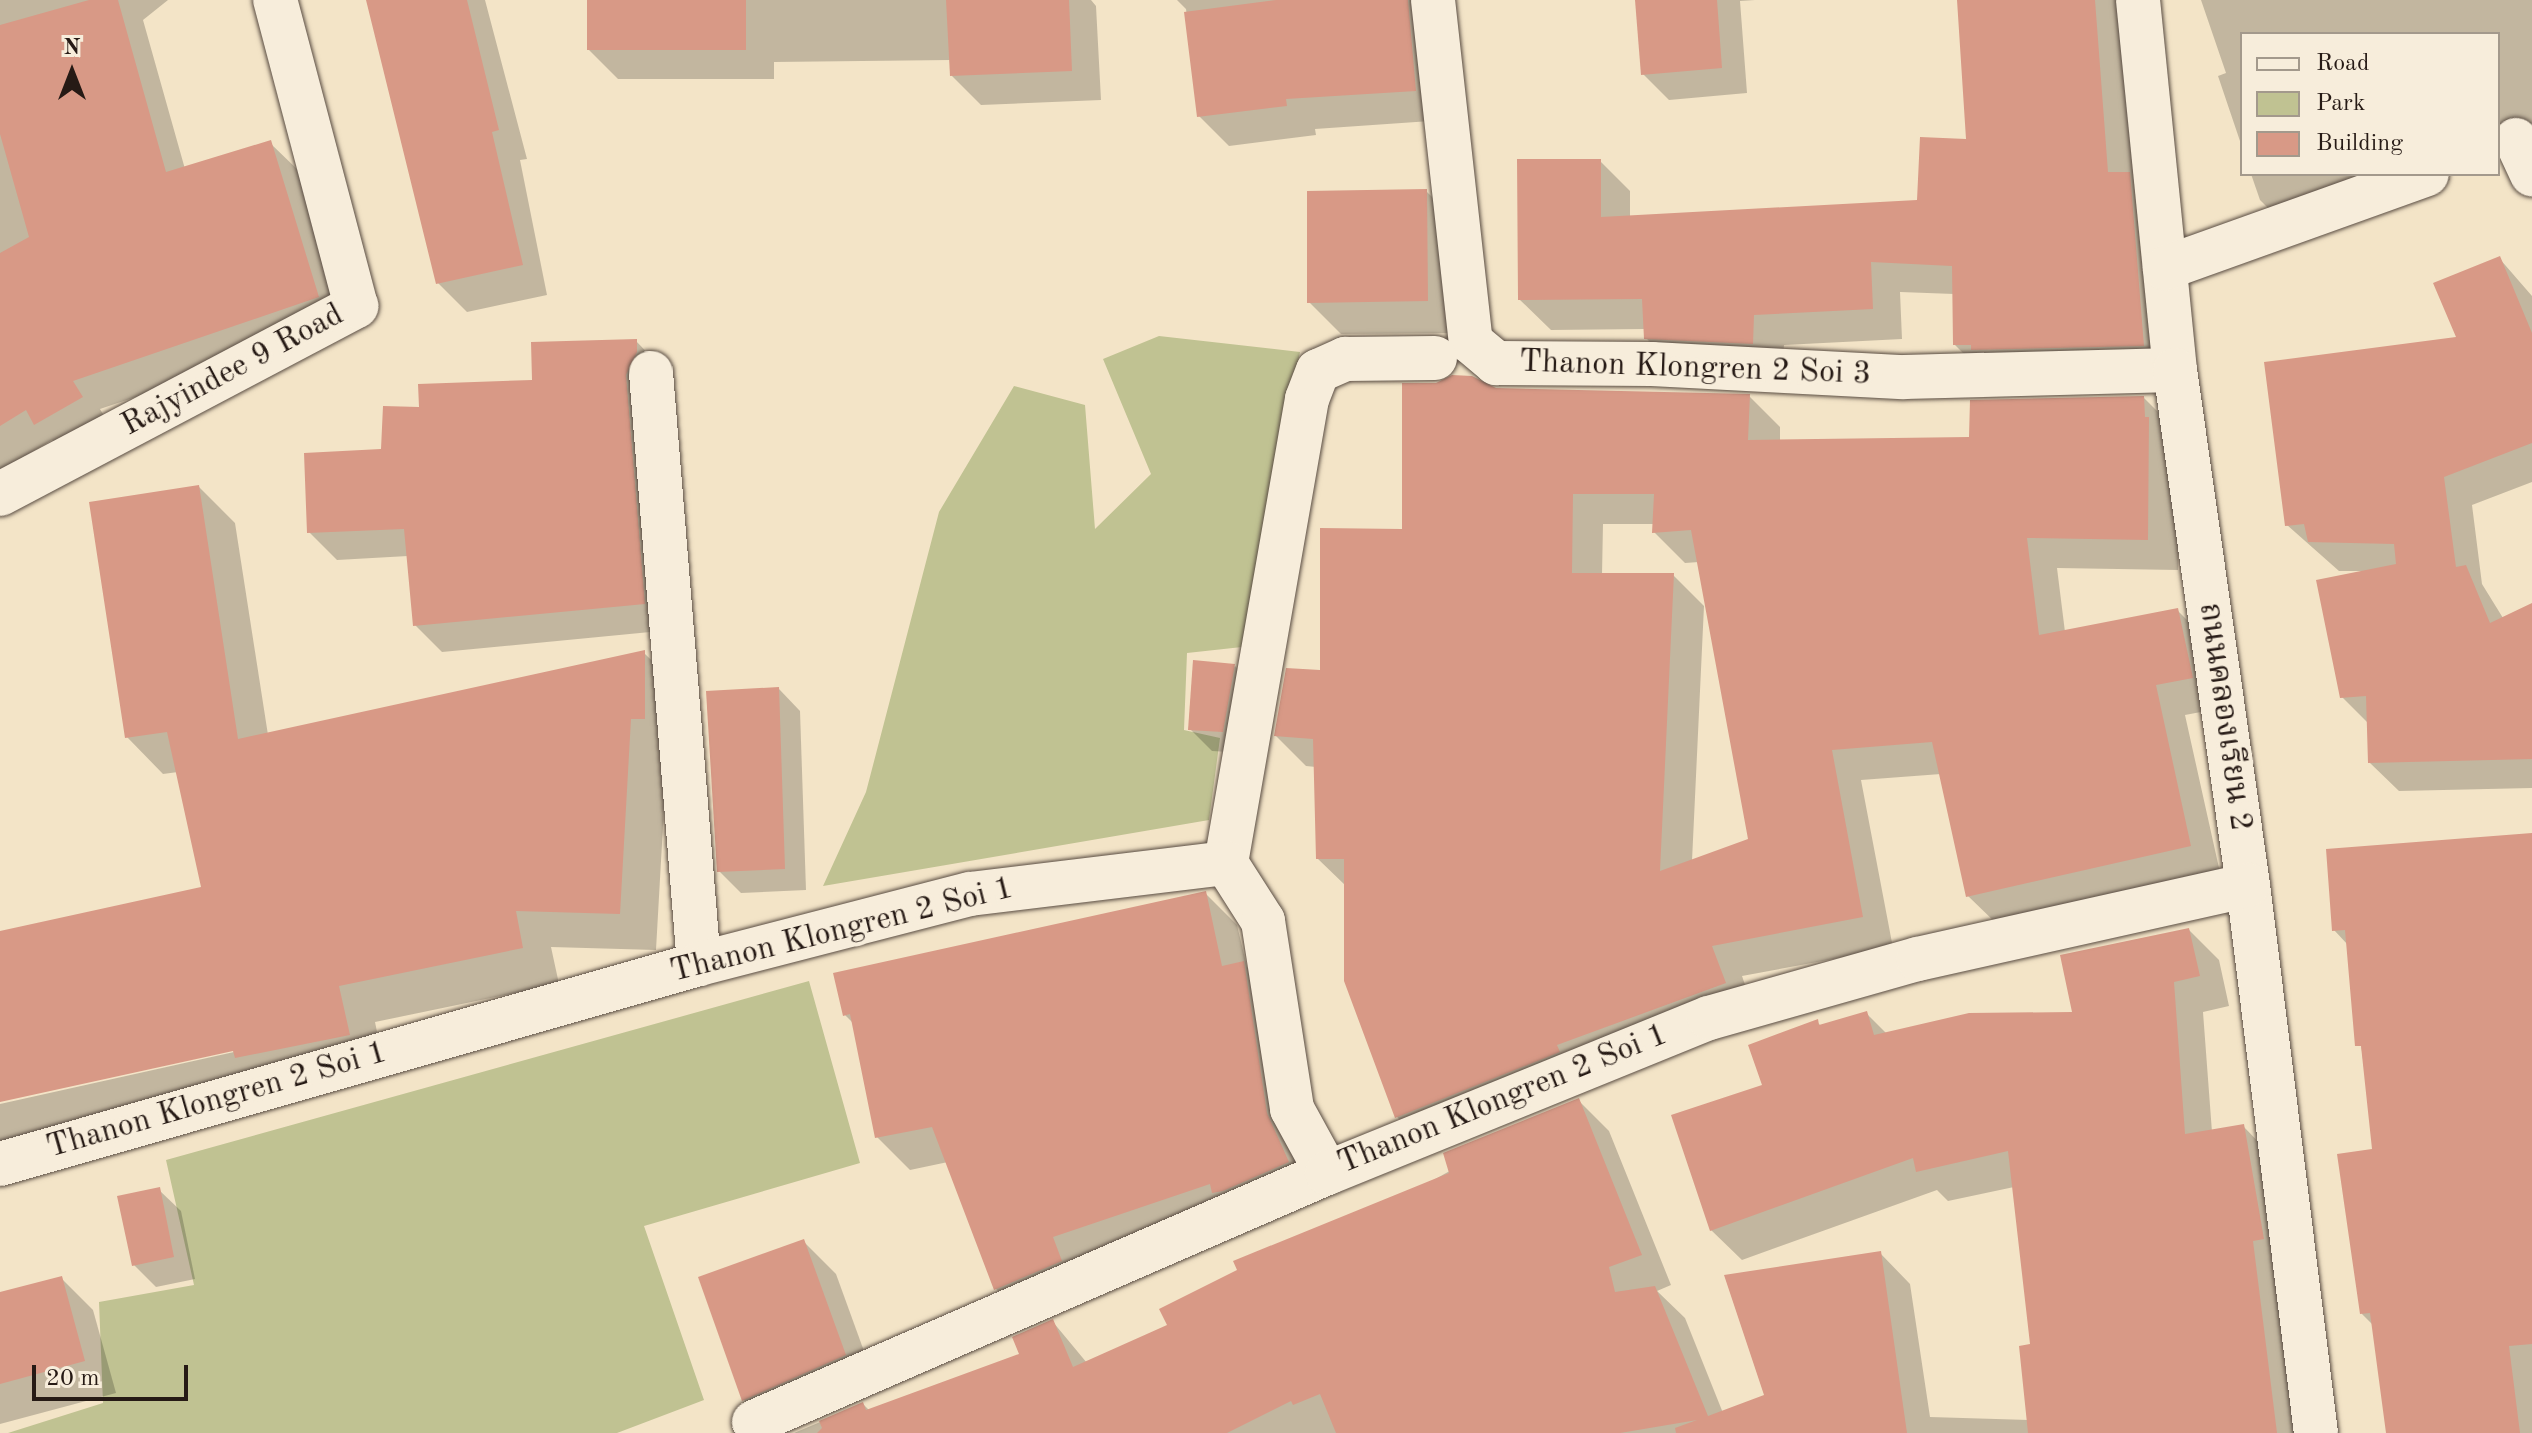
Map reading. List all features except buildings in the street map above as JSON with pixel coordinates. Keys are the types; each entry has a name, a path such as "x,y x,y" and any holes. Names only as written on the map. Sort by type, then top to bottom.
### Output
{"street":[{"name":"Rajyindee 9 Road","path":"0,494 356,306 275,0"},
{"name":"Thanon Klongren 2 Soi 3","path":"1433,0 1471,342 1496,363 1652,364 1904,377 2175,370"},
{"name":"ถนนคลองเรียน 2","path":"2138,0 2175,370 2248,885 2316,1433"},
{"path":"2165,268 2421,176"},
{"path":"1226,863 1307,399 1318,371 1345,359 1435,358"},
{"path":"651,373 699,964"},
{"name":"Thanon Klongren 2 Soi 1","path":"0,1164 699,964 970,894 1226,863 1263,921 1292,1109 1327,1173 1709,1018 1918,959 2248,885"},
{"path":"754,1422 1327,1173"}],"green space":[{"path":"1159,336 1300,352 1242,647 1187,653 1184,730 1220,738 1209,820 823,886 866,792 939,512 1014,386 1085,405 1095,529 1151,474 1103,359"},
{"path":"809,981 860,1163 644,1226 704,1400 617,1433 8,1433 103,1403 99,1302 194,1285 166,1160"}]}
